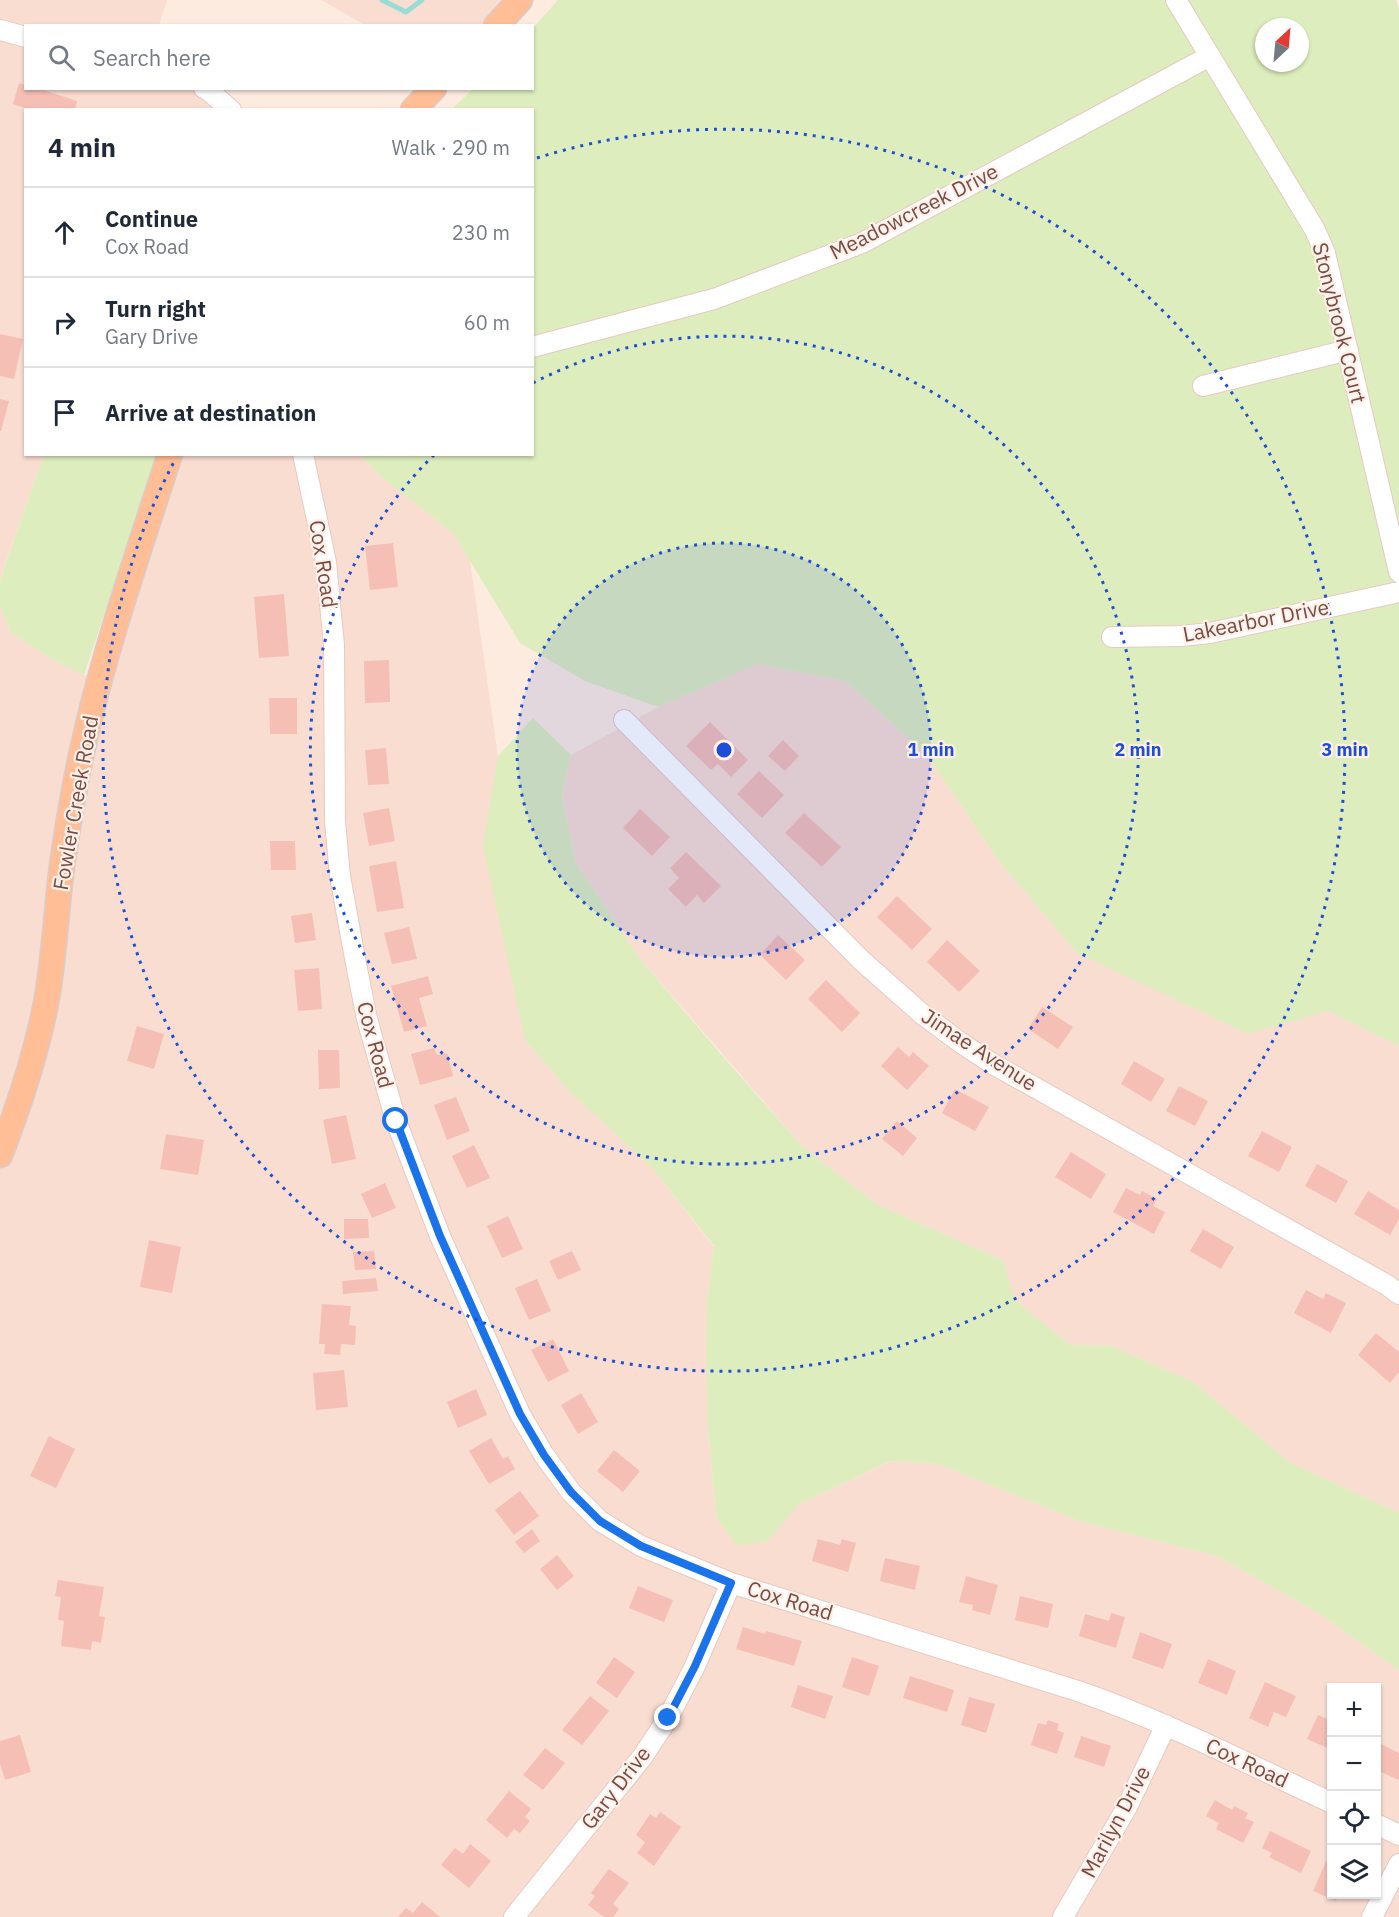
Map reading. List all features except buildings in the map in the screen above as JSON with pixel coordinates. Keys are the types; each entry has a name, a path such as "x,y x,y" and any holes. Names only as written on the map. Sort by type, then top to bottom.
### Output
{"main road":[{"path":"498,24 520,0"},
{"path":"415,108 432,90"},
{"name":"Fowler Creek Road","path":"0,1155 36,1049 47,1001 63,859 81,756 120,610 169,456"}],"street":[{"name":"Stonybrook Court","path":"1176,0 1315,230 1325,253 1399,572"},
{"path":"0,30 24,36"},
{"name":"Meadowcreek Drive","path":"534,346 714,299 862,243 1210,56"},
{"path":"207,90 229,108"},
{"path":"1203,386 1348,350"},
{"name":"Cox Road","path":"303,456 326,562 334,645 335,821 340,876 368,1019 396,1121 440,1236 520,1414 544,1455 564,1483 600,1521 641,1546 731,1583 1119,1705 1327,1801"},
{"name":"Lakearbor Drive","path":"1112,637 1181,636 1210,633 1399,592"},
{"name":"Jimae Avenue","path":"624,720 861,960 922,1014 961,1043 993,1064 1387,1285 1399,1294"},
{"name":"Gary Drive","path":"514,1917 643,1756 668,1718 695,1666 731,1583"},
{"name":"Marilyn Drive","path":"1063,1917 1127,1807 1166,1725"},
{"path":"1381,1826 1399,1835"},
{"path":"1371,1917 1399,1864"}],"shaded area":[{"path":"0,0 167,0 159,24 24,24 24,90 205,90 230,108 24,108 24,456 44,456 0,582"},
{"path":"321,0 520,0 498,24 363,24"},
{"path":"170,456 362,456 380,476 453,533 470,561 498,756 497,770 525,1040 571,1093 653,1169 714,1247 707,1299 708,1429 716,1517 736,1545 798,1505 891,1461 938,1464 1079,1521 1216,1556 1314,1610 1399,1670 1399,1819 1394,1832 1399,1835 1399,1917 0,1917 0,604 10,632 52,659 99,682"},
{"path":"758,664 845,681 927,755 998,860 1077,953 1328,1011 1399,1046 1399,1513 1291,1463 1192,1381 1112,1346 1070,1345 1015,1300 1003,1260 878,1205 803,1147 641,960 575,861 562,795 571,755 658,707"}],"green space":[{"path":"558,0 1396,0 1399,9 1399,1046 1328,1011 1248,1034 1077,953 998,860 927,755 845,681 758,664 658,707 585,681 520,643 453,533 380,476 362,456 534,456 534,108 453,108 472,90 534,90 534,27"},
{"path":"44,456 157,456 84,675 52,659 10,632 0,604 0,582"},
{"path":"533,718 571,755 562,795 575,861 641,960 803,1147 878,1205 1003,1260 1015,1300 1070,1345 1112,1346 1192,1381 1291,1463 1399,1513 1399,1670 1314,1610 1216,1556 1079,1521 938,1464 890,1461 798,1505 767,1542 736,1545 716,1517 708,1429 707,1299 714,1246 653,1169 571,1093 525,1040 483,845 498,756"}],"waterway":[{"path":"382,0 406,12 422,0"}],"route":[{"path":"396,1121 440,1236 520,1414 544,1455 571,1492 600,1521 641,1546 731,1583 695,1666 668,1718"}]}
